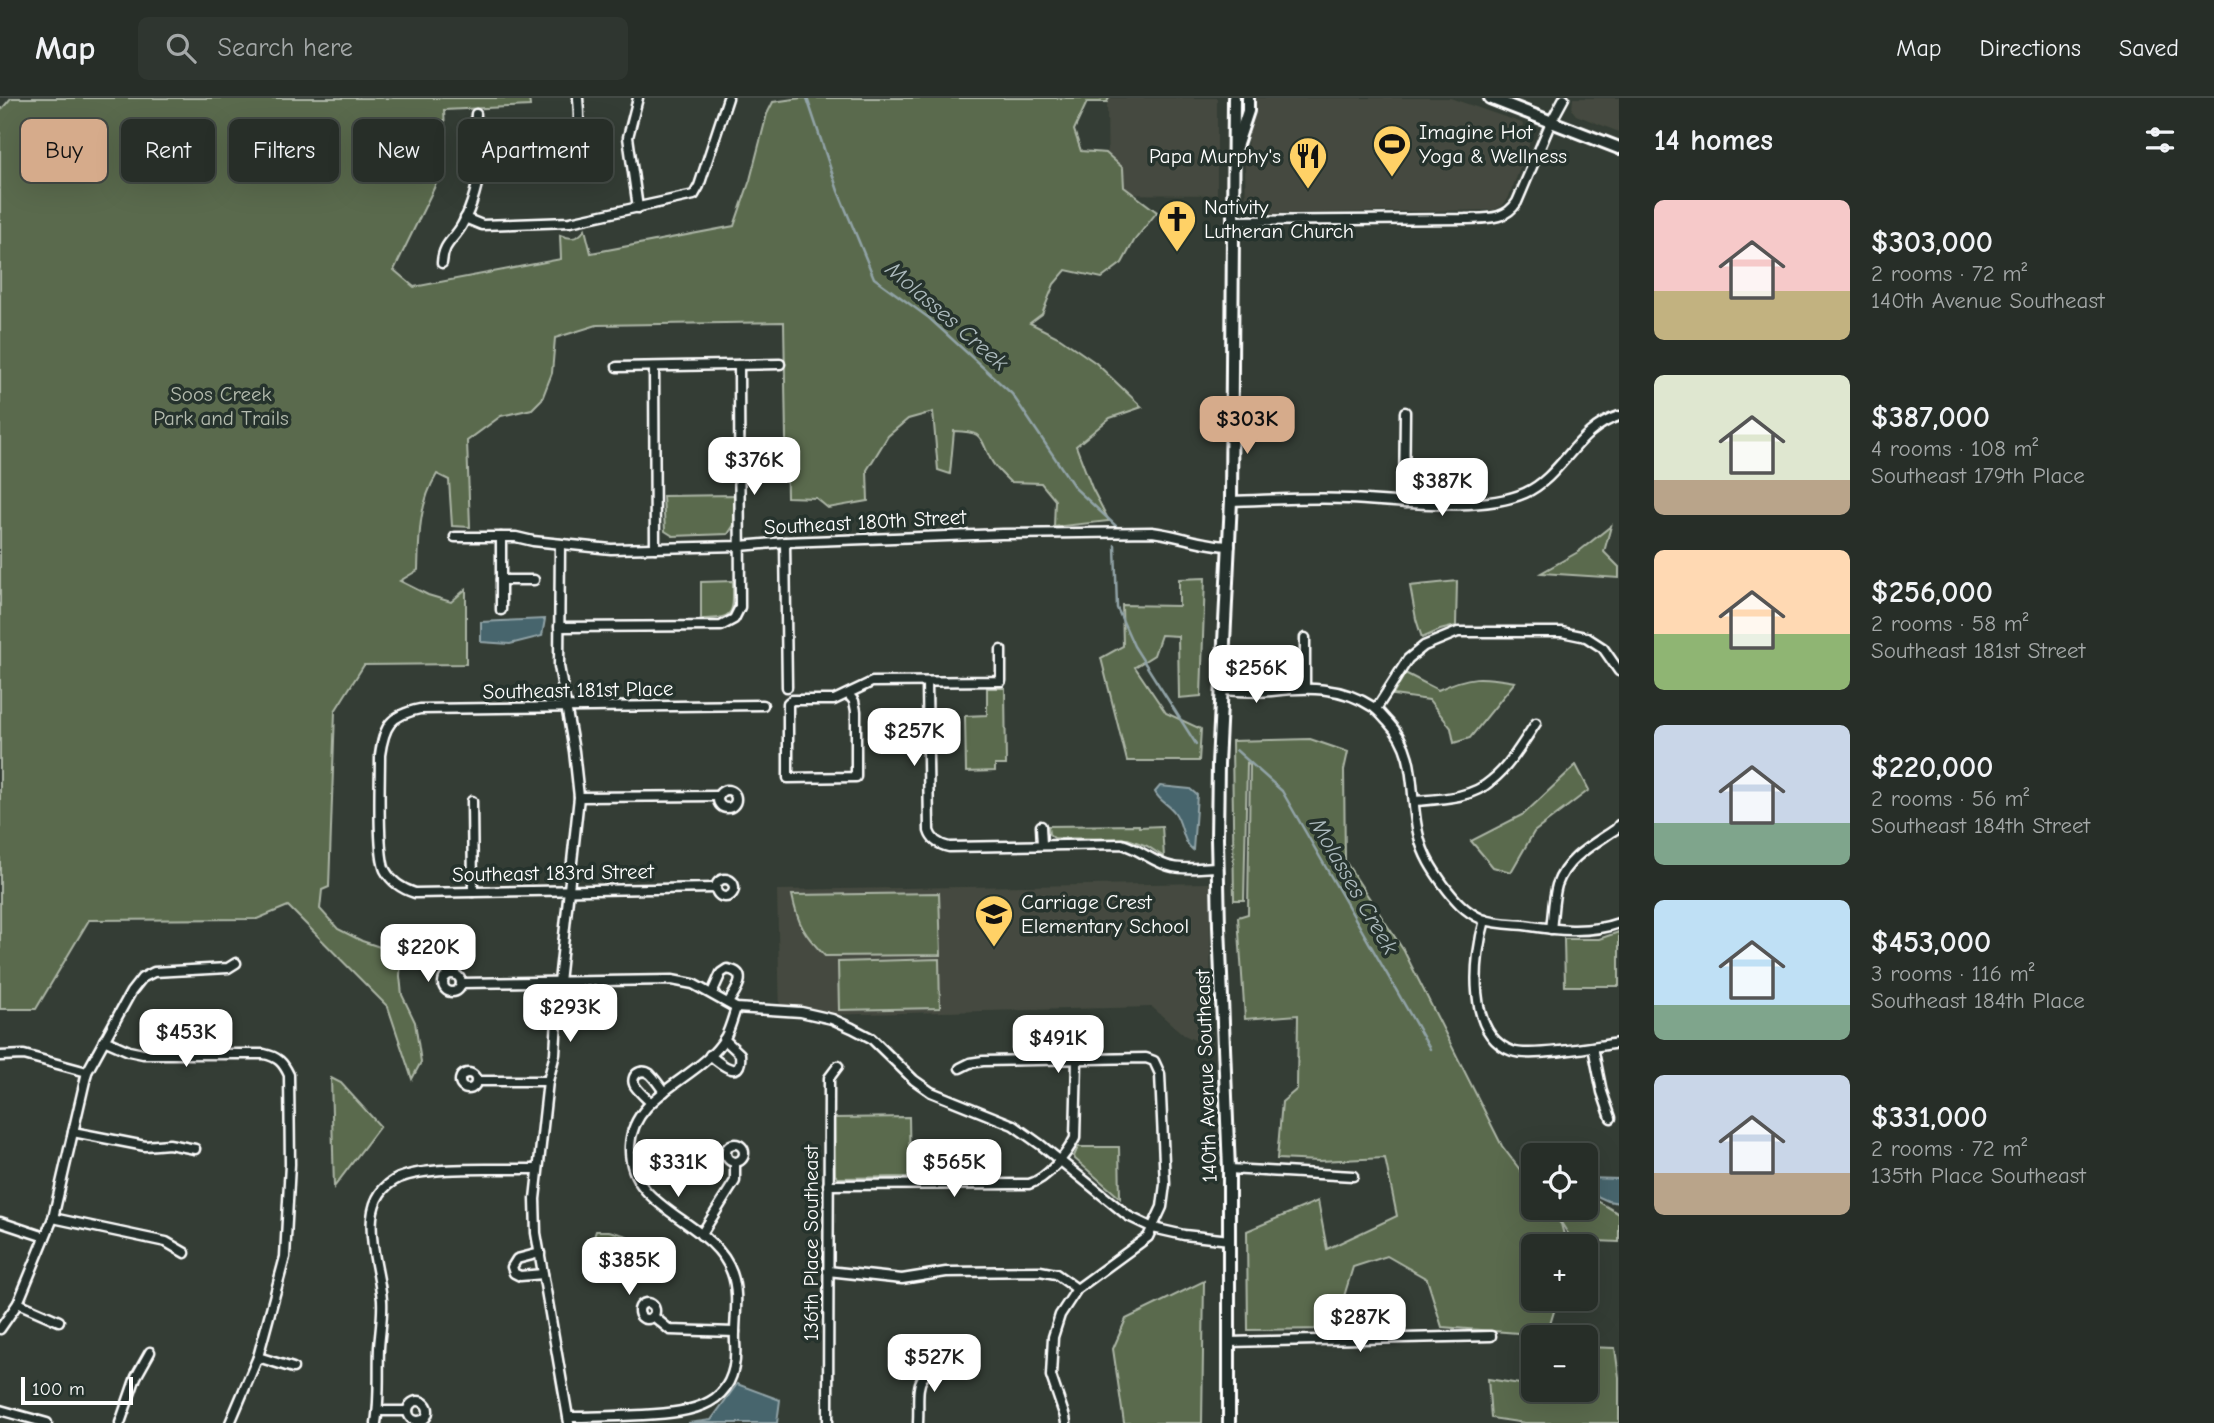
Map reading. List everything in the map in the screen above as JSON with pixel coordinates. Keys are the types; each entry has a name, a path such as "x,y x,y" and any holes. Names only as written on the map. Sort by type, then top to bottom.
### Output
{"main road":[{"name":"140th Avenue Southeast","path":"1228,1423 1229,1169 1218,867 1218,764 1230,546 1234,98"},
{"path":"1233,156 1248,111 1248,98"},
{"path":"1490,98 1619,148"}],"street":[{"path":"578,98 579,119"},
{"path":"638,98 628,137 638,208"},
{"path":"465,218 482,225 570,222 694,195 728,98"},
{"path":"1233,221 1465,219 1495,218 1506,214 1517,202 1564,98"},
{"path":"476,114 476,119"},
{"path":"442,263 445,246 462,226 476,182"},
{"path":"617,367 780,364"},
{"path":"559,627 721,626 734,619 740,607 739,365"},
{"path":"654,366 655,548"},
{"path":"1404,503 1405,412"},
{"path":"1231,500 1348,499 1465,503 1500,499 1526,492 1547,477 1599,424 1619,416"},
{"name":"Southeast 180th Street","path":"455,537 501,537 611,549 740,547 785,541 1014,533 1152,532 1172,534 1210,546 1230,546"},
{"path":"501,537 501,610"},
{"path":"785,541 787,687"},
{"path":"560,544 559,666 579,797 559,982 555,1054 548,1081 535,1199 536,1233 568,1420 681,1413 703,1407 717,1397 730,1380 736,1357 736,1296 732,1273 719,1252 701,1235 645,1192 635,1177 630,1159 634,1126 651,1103 710,1055 724,1039 736,1008"},
{"path":"501,580 534,580"},
{"path":"1376,709 1408,659 1423,646 1458,632 1562,632 1586,637 1603,648 1619,671"},
{"path":"1305,638 1305,687"},
{"path":"848,694 854,701 856,711 856,777 789,778 788,703 792,700 834,700 872,682 1001,681 1000,650"},
{"path":"927,682 929,831 934,840 942,846 1122,844 1172,867 1218,867"},
{"path":"1223,687 1269,691 1305,687 1333,690 1354,696 1376,709 1396,730 1406,746 1419,838 1433,869 1459,904 1485,920 1551,929 1593,931 1619,923"},
{"name":"Southeast 181st Place","path":"393,882 384,869 382,860 380,755 387,725 408,711 763,705"},
{"path":"1414,801 1461,795 1493,780 1536,723"},
{"path":"579,797 719,796"},
{"path":"472,801 473,892"},
{"path":"1551,929 1557,886 1563,872 1573,859 1619,825"},
{"path":"1041,826 1042,845"},
{"name":"Southeast 183rd Street","path":"393,882 404,890 415,893 716,888"},
{"path":"1485,920 1478,945 1478,1007 1482,1022 1497,1041 1511,1051 1527,1054 1619,1043"},
{"path":"1,1325 18,1303 53,1218 88,1072 131,992 142,978 154,972 228,968 236,963"},
{"path":"712,993 721,973 727,969 736,971 740,981 728,1003"},
{"path":"461,983 672,980 693,984 736,1008 786,1010 832,1019 871,1038 915,1080 932,1092 1013,1125 1041,1144 1118,1209 1153,1228 1184,1235 1230,1240"},
{"path":"710,1055 727,1069 739,1064 740,1054 724,1039"},
{"path":"104,1040 129,1051 144,1054 264,1054 276,1057 284,1063 289,1075 290,1151 285,1256 258,1357 230,1423"},
{"path":"1593,1046 1602,1092 1611,1118"},
{"path":"0,1056 24,1055 88,1072"},
{"path":"960,1068 983,1061 1146,1058 1154,1061 1160,1074 1164,1184 1162,1207 1148,1237 1077,1289 1060,1315 1050,1359 1051,1376 1066,1423"},
{"path":"828,1185 1029,1184 1037,1181 1071,1146 1077,1129 1077,1060"},
{"name":"136th Place Southeast","path":"828,1423 829,1078 838,1066"},
{"path":"651,1103 634,1085 636,1073 649,1073 664,1092"},
{"path":"477,1081 548,1081"},
{"path":"73,1132 145,1146 169,1144 195,1149"},
{"path":"701,1235 735,1181 735,1163"},
{"path":"376,1423 382,1299 373,1253 372,1216 382,1189 397,1179 417,1172 537,1169"},
{"path":"1229,1169 1353,1176"},
{"path":"53,1218 166,1241 185,1253"},
{"path":"0,1222 45,1237"},
{"path":"540,1253 517,1259 512,1264 512,1270 520,1276 544,1274"},
{"path":"828,1271 902,1279 946,1272 1040,1271 1056,1274 1077,1289"},
{"path":"18,1303 59,1321"},
{"path":"653,1316 670,1330 735,1332"},
{"path":"1229,1342 1491,1336"},
{"path":"120,1423 136,1377 150,1352"},
{"path":"258,1357 293,1368"},
{"path":"918,1423 923,1374 932,1369 954,1367"},
{"path":"0,1410 47,1423"},
{"path":"378,1411 408,1411"}],"shaded area":[{"path":"1107,98 1217,98 1217,195 1108,194"},
{"path":"1252,98 1450,98 1522,123 1530,137 1529,145 1508,199 1494,210 1255,214 1246,207 1245,166"},
{"path":"1573,98 1619,98 1619,132 1576,115 1572,110"},
{"name":"Carriage Crest Elementary School","path":"1210,883 1211,1048 1184,1035 1152,1007 780,1016 777,890"}],"green space":[{"name":"Soos Creek Park and Trails","path":"11,98 529,98 530,106 444,110 445,131 444,142 444,119 353,119 353,182 436,182 394,270 414,287 561,259 560,235 574,238 585,229 591,253 734,226 750,180 767,114 773,102 801,98 1109,98 1107,102 1087,102 1074,130 1081,151 1106,153 1123,168 1124,187 1157,212 1134,241 1122,263 1102,278 1066,270 1054,284 1042,314 1030,323 1060,338 1096,363 1142,407 1110,418 1076,446 1092,488 1109,521 1054,527 1055,500 1041,483 1010,482 993,463 976,434 954,431 950,474 938,470 933,412 908,419 888,436 867,470 868,501 828,508 816,498 787,497 784,322 597,325 555,338 552,373 542,399 532,409 501,416 467,441 470,527 452,526 449,480 437,474 423,508 418,570 400,581 428,595 451,602 466,589 466,664 364,665 335,711 329,887 322,890 320,909 338,929 362,941 401,954 402,995 415,1022 421,1062 412,1079 388,1007 288,906 257,919 89,920 36,1009 0,1009 0,111"},
{"path":"734,495 734,525 728,534 673,536 665,531 663,496"},
{"path":"1611,526 1604,552 1619,567 1619,578 1541,573 1578,552"},
{"path":"1205,578 1201,696 1179,698 1178,636 1161,635 1154,655 1135,667 1166,713 1201,729 1199,761 1127,761 1101,658 1123,646 1122,605 1179,606 1179,579"},
{"path":"733,581 732,607 727,616 701,619 701,582"},
{"path":"1457,581 1456,626 1422,638 1410,586"},
{"path":"1405,673 1438,690 1476,678 1515,682 1470,738 1454,743 1451,728 1429,700 1393,695"},
{"path":"987,688 1005,688 1006,765 995,765 995,771 966,772 965,716 987,715"},
{"path":"1310,739 1348,752 1344,770 1345,861 1404,951 1502,1146 1521,1171 1521,1220 1558,1220 1561,1224 1564,1234 1521,1234 1521,1311 1554,1311 1550,1325 1521,1325 1521,1333 1442,1327 1427,1279 1387,1256 1353,1267 1334,1329 1248,1330 1247,1231 1318,1201 1327,1249 1397,1216 1385,1158 1319,1161 1277,1159 1282,1102 1297,1089 1298,1015 1245,1019 1238,917 1248,914 1250,764 1247,763 1244,900 1234,900 1232,741"},
{"path":"1576,765 1589,790 1534,832 1511,872 1493,867 1471,841 1524,814"},
{"path":"1048,826 1162,826 1164,857 1147,846 1128,839 1054,838 1049,834"},
{"path":"939,893 941,955 825,956 803,928 792,895"},
{"path":"1619,932 1619,986 1565,986 1564,939 1599,939"},
{"path":"939,959 940,1008 839,1010 838,962"},
{"path":"331,1078 341,1083 380,1126 334,1187"},
{"path":"909,1117 910,1177 838,1178 835,1175 834,1118"},
{"path":"1078,1147 1119,1147 1120,1198 1075,1159"},
{"path":"1598,1201 1619,1214 1619,1242 1598,1241 1598,1234 1568,1234 1560,1220 1598,1220"},
{"path":"596,1231 627,1236 624,1255 603,1259 590,1248"},
{"path":"1204,1281 1202,1423 1124,1423 1113,1349 1126,1319"},
{"path":"1598,1347 1615,1348 1619,1377 1619,1423 1525,1423 1491,1418 1488,1379 1521,1384 1521,1402 1598,1402"}],"water":[{"path":"545,619 542,636 510,644 481,642 481,622"},
{"path":"1160,786 1190,789 1197,795 1193,850 1189,847 1175,813 1155,792"},
{"path":"1598,1178 1619,1179 1619,1203 1598,1196"},
{"path":"737,1384 780,1400 777,1423 688,1423 711,1420"}],"waterway":[{"name":"Molasses Creek","path":"807,98 838,191 874,278 929,318 1012,394 1075,488 1117,527"},
{"name":"Molasses Creek","path":"1115,545 1117,608 1134,646 1196,744"},
{"name":"Molasses Creek","path":"1236,750 1282,791 1430,1049"}],"place":[{"name":"Imagine Hot Yoga & Wellness","path":"1392,178"},
{"name":"Papa Murphy's","path":"1308,190"},
{"name":"Nativity Lutheran Church","path":"1177,253"},
{"name":"Carriage Crest Elementary School","path":"994,948"}]}
